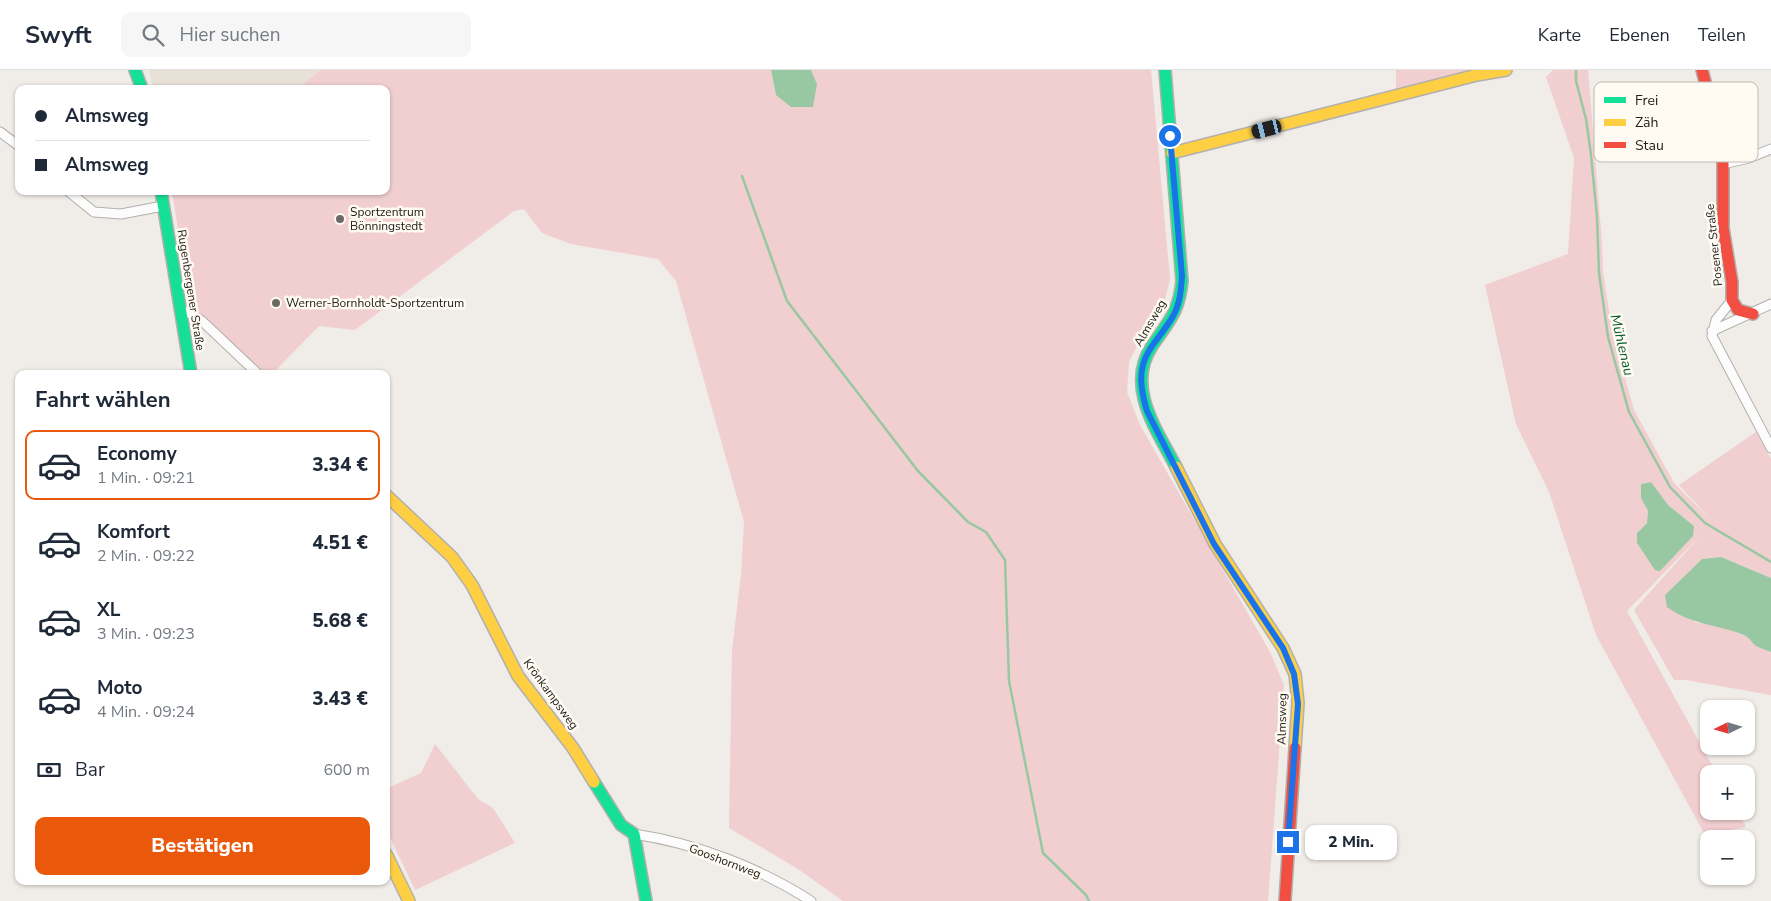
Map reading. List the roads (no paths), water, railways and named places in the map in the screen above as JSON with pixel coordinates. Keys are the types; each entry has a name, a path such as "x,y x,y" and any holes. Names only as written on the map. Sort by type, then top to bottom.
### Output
{"street":[{"path":"135,70 141,85"},
{"name":"Almsweg","path":"1165,70 1182,276 1180,297 1173,316 1147,353 1141,374 1141,392 1147,411 1214,544 1283,648 1294,674 1298,704 1284,901"},
{"path":"1172,153 1476,75 1506,70"},
{"path":"0,132 15,143"},
{"path":"1758,154 1771,149"},
{"path":"1723,164 1732,162"},
{"name":"Posener Straße","path":"1723,164 1723,228 1732,282 1732,300 1738,310 1753,314"},
{"path":"73,195 94,212 120,214 164,209"},
{"name":"Rugenbergener Straße","path":"162,195 189,370"},
{"name":"Posener Straße","path":"1712,331 1716,320 1732,300"},
{"path":"1771,304 1753,314 1712,331 1714,343 1771,448"},
{"path":"181,313 187,312 202,321 254,370"},
{"name":"Krönkampsweg","path":"390,499 446,551 457,564 472,585 518,676 574,749 621,825 634,834"},
{"path":"634,834 646,901"},
{"name":"Gooshornweg","path":"634,834 657,837 702,850 784,883 812,901"},
{"path":"390,862 409,901"}],"waterway":[{"name":"Mühlenau","path":"1576,70 1576,81 1586,119 1591,155 1597,217 1599,273 1608,337 1629,412 1670,487 1705,523 1771,562"},
{"path":"742,176 787,301 918,471 968,522 986,532 1005,560 1009,681 1043,853 1086,895 1089,901"}],"place":[{"name":"Sportzentrum Bönningstedt","path":"340,219"},
{"name":"Werner-Bornholdt-Sportzentrum","path":"276,303"}]}
